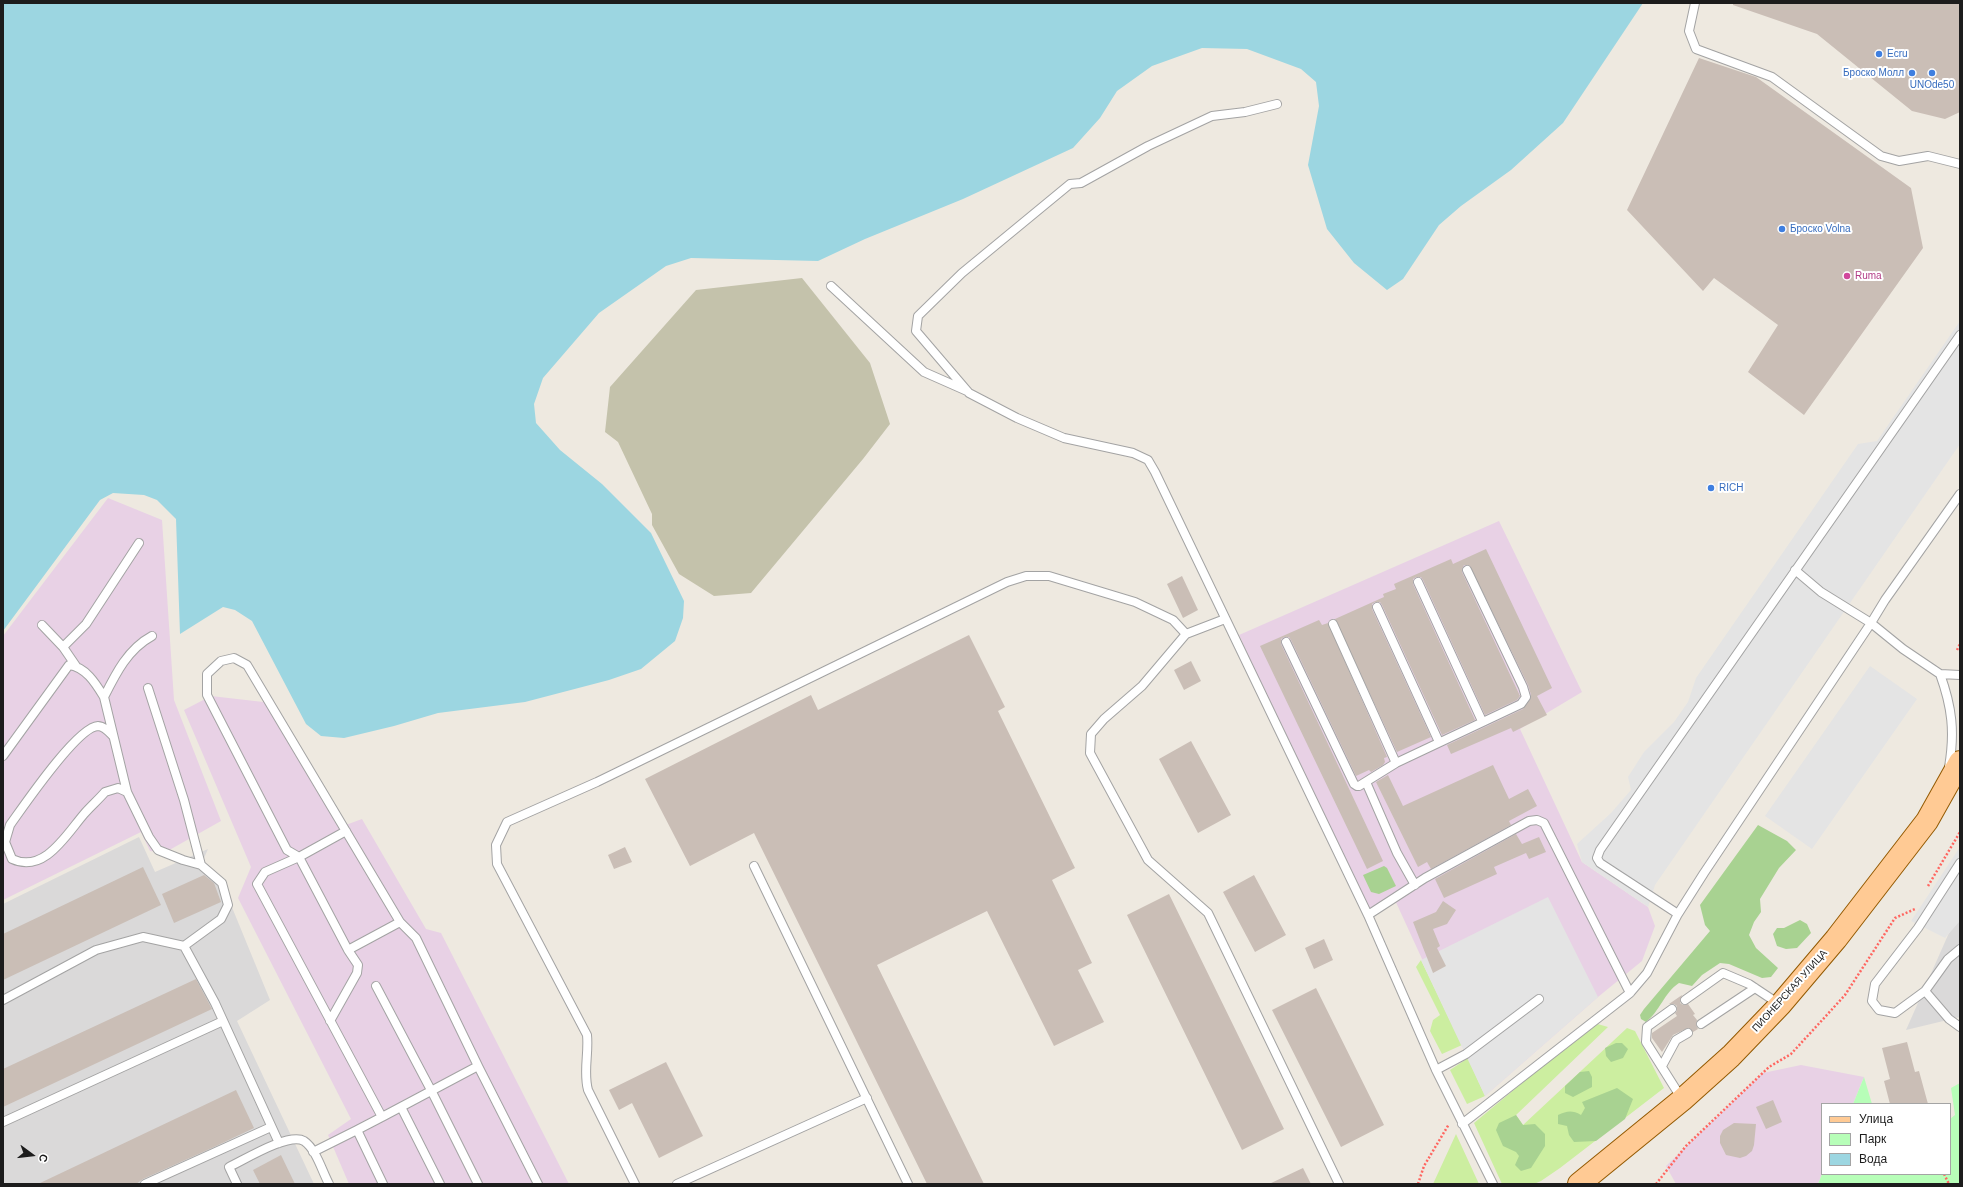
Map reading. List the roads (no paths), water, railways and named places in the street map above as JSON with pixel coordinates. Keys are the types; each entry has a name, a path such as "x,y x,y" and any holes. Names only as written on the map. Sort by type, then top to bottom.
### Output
{"main road":[{"name":"ПИОНЕРСКАЯ УЛИЦА","path":"1579,1184 1682,1100 1731,1056 1780,1005 1836,939 1927,821 1960,762"}],"lane":[{"path":"1695,3 1689,31 1696,49 1772,77 1881,156 1900,161 1928,156 1960,164"},
{"path":"969,393 916,332 918,316 962,273 1070,184 1081,183 1155,143 1212,116 1245,112 1277,104"},
{"path":"831,286 924,372 1017,418 1064,438 1133,453 1148,460 1368,915 1436,1070 1493,1184"},
{"path":"1678,914 1623,880 1600,863 1597,858 1604,844 1960,335"},
{"path":"1462,1124 1630,993 1647,973 1678,914 1775,765 1960,494"},
{"path":"63,647 86,624 139,543"},
{"path":"1286,642 1356,786 1366,782 1396,763 1482,721 1521,704 1526,697 1523,687 1467,570"},
{"path":"1795,570 1821,592 1871,623 1903,649 1940,674 1960,675"},
{"path":"635,1184 585,1082 588,1043 587,1035 497,864 496,845 507,822 597,782 1007,582 1026,576 1049,576 1135,602 1173,620 1186,634"},
{"path":"1418,582 1482,721"},
{"path":"1377,607 1439,742"},
{"path":"1225,619 1186,634 1142,686 1104,719 1091,734 1090,753 1148,860 1208,913 1339,1184"},
{"path":"1333,624 1396,763"},
{"path":"3,1000 96,950 143,937 184,946 221,919 228,905 222,883 201,865 183,860 158,850 149,837 127,792 104,697 96,684 76,666 63,647 42,625"},
{"path":"104,697 118,669 139,643 152,636"},
{"path":"330,1021 358,973 358,965 348,950 299,857 287,850 207,695 207,674 221,661 234,658 247,665 400,922 416,938 478,1066 538,1184"},
{"path":"3,756 69,665 76,666"},
{"path":"1940,674 1949,699 1952,720 1952,749 1944,793"},
{"path":"148,688 184,800 201,865"},
{"path":"114,736 106,729 98,726 92,728 74,740 10,825 5,842 12,858 28,863 48,855 105,792 118,788 127,792"},
{"path":"1366,782 1414,885"},
{"path":"1368,915 1425,878 1529,821 1537,820 1544,823 1630,993"},
{"path":"346,831 299,857 265,872 257,884 382,1117"},
{"path":"1960,863 1918,928 1875,984 1872,1001 1879,1010 1895,1013 1925,991 1948,959 1960,949"},
{"path":"754,866 908,1184"},
{"path":"348,950 400,922"},
{"path":"184,946 223,1021 279,1143"},
{"path":"1685,1000 1724,973 1755,988 1780,1005"},
{"path":"376,986 432,1092 478,1184"},
{"path":"1701,1024 1755,988"},
{"path":"1925,991 1950,1019 1960,1027"},
{"path":"1436,1070 1466,1054 1539,999"},
{"path":"1672,1009 1647,1027 1646,1042 1682,1100"},
{"path":"3,1122 223,1021"},
{"path":"1662,1066 1676,1040 1688,1033"},
{"path":"313,1152 432,1092 478,1066"},
{"path":"677,1184 867,1098"},
{"path":"402,1107 440,1184"},
{"path":"146,1184 271,1127"},
{"path":"357,1130 383,1184"},
{"path":"237,1184 229,1167 279,1143 295,1138 304,1142 313,1152 329,1184"}],"water":[{"path":"3,3 1643,3 1563,123 1511,170 1461,206 1439,225 1403,279 1387,290 1354,263 1327,229 1308,165 1319,106 1316,82 1301,69 1247,49 1202,48 1152,66 1117,91 1100,118 1073,148 963,199 865,239 818,261 691,258 666,266 599,313 543,378 534,404 536,423 560,450 602,484 651,533 684,601 683,618 675,641 641,669 609,680 525,702 438,713 394,726 344,738 321,736 306,724 252,621 235,610 223,607 180,634 176,519 157,500 144,495 113,493 100,500 3,631"}],"place":[{"name":"Ecru","path":"1879,54"},
{"name":"Броско Молл","path":"1912,73"},
{"name":"UNOde50","path":"1932,73"},
{"name":"Броско Volna","path":"1782,229"},
{"name":"Ruma","path":"1847,276"},
{"name":"RICH","path":"1711,488"}]}
